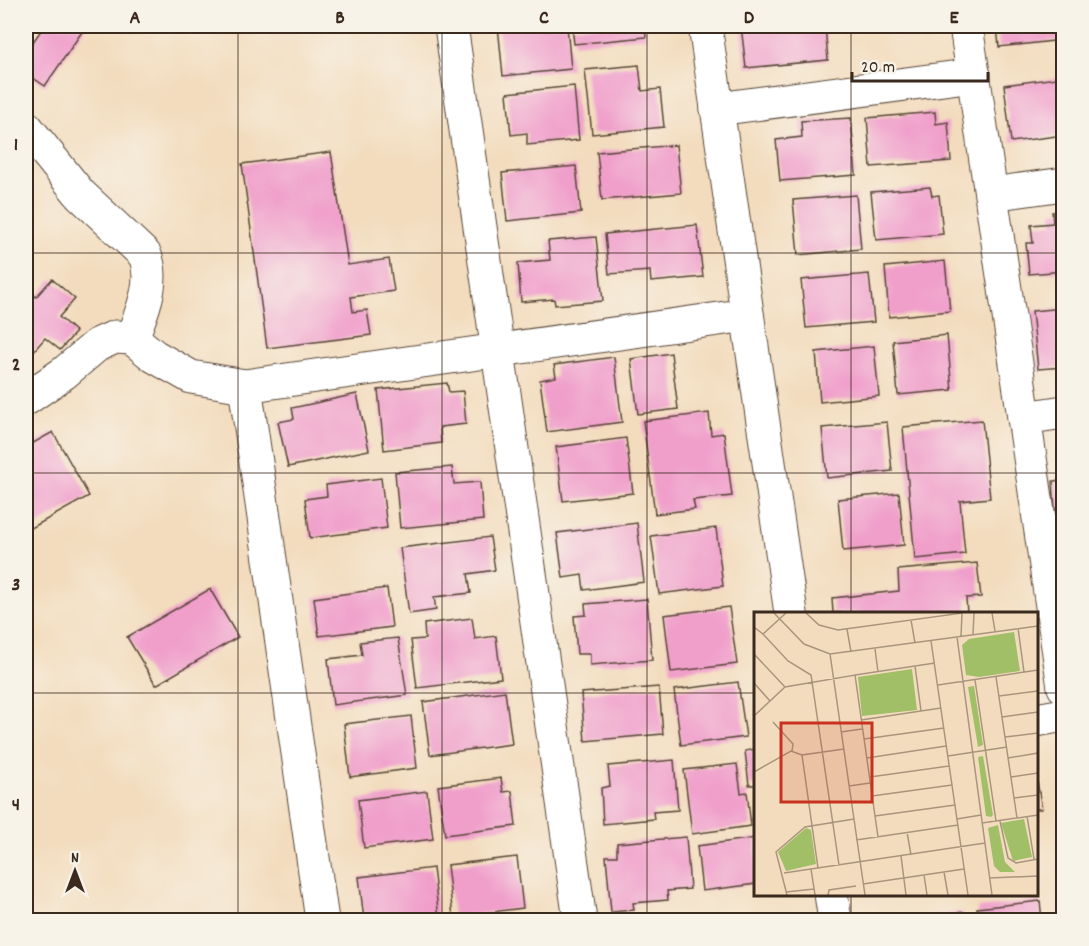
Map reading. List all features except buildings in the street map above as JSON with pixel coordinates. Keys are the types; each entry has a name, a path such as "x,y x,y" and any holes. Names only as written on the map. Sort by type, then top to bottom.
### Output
{"street":[{"path":"451,26 580,921"},
{"path":"705,26 791,612"},
{"path":"966,26 1061,649 1064,687"},
{"path":"717,109 974,75"},
{"path":"26,127 80,195 145,255 150,266 150,279 132,338"},
{"path":"991,195 1064,184"},
{"path":"26,399 64,373 97,345 115,337 132,338 154,356 191,377 245,386 747,315"},
{"path":"245,386 322,921"},
{"path":"1024,418 1064,412"},
{"path":"1038,720 1064,715"},
{"path":"831,895 835,921"}]}
